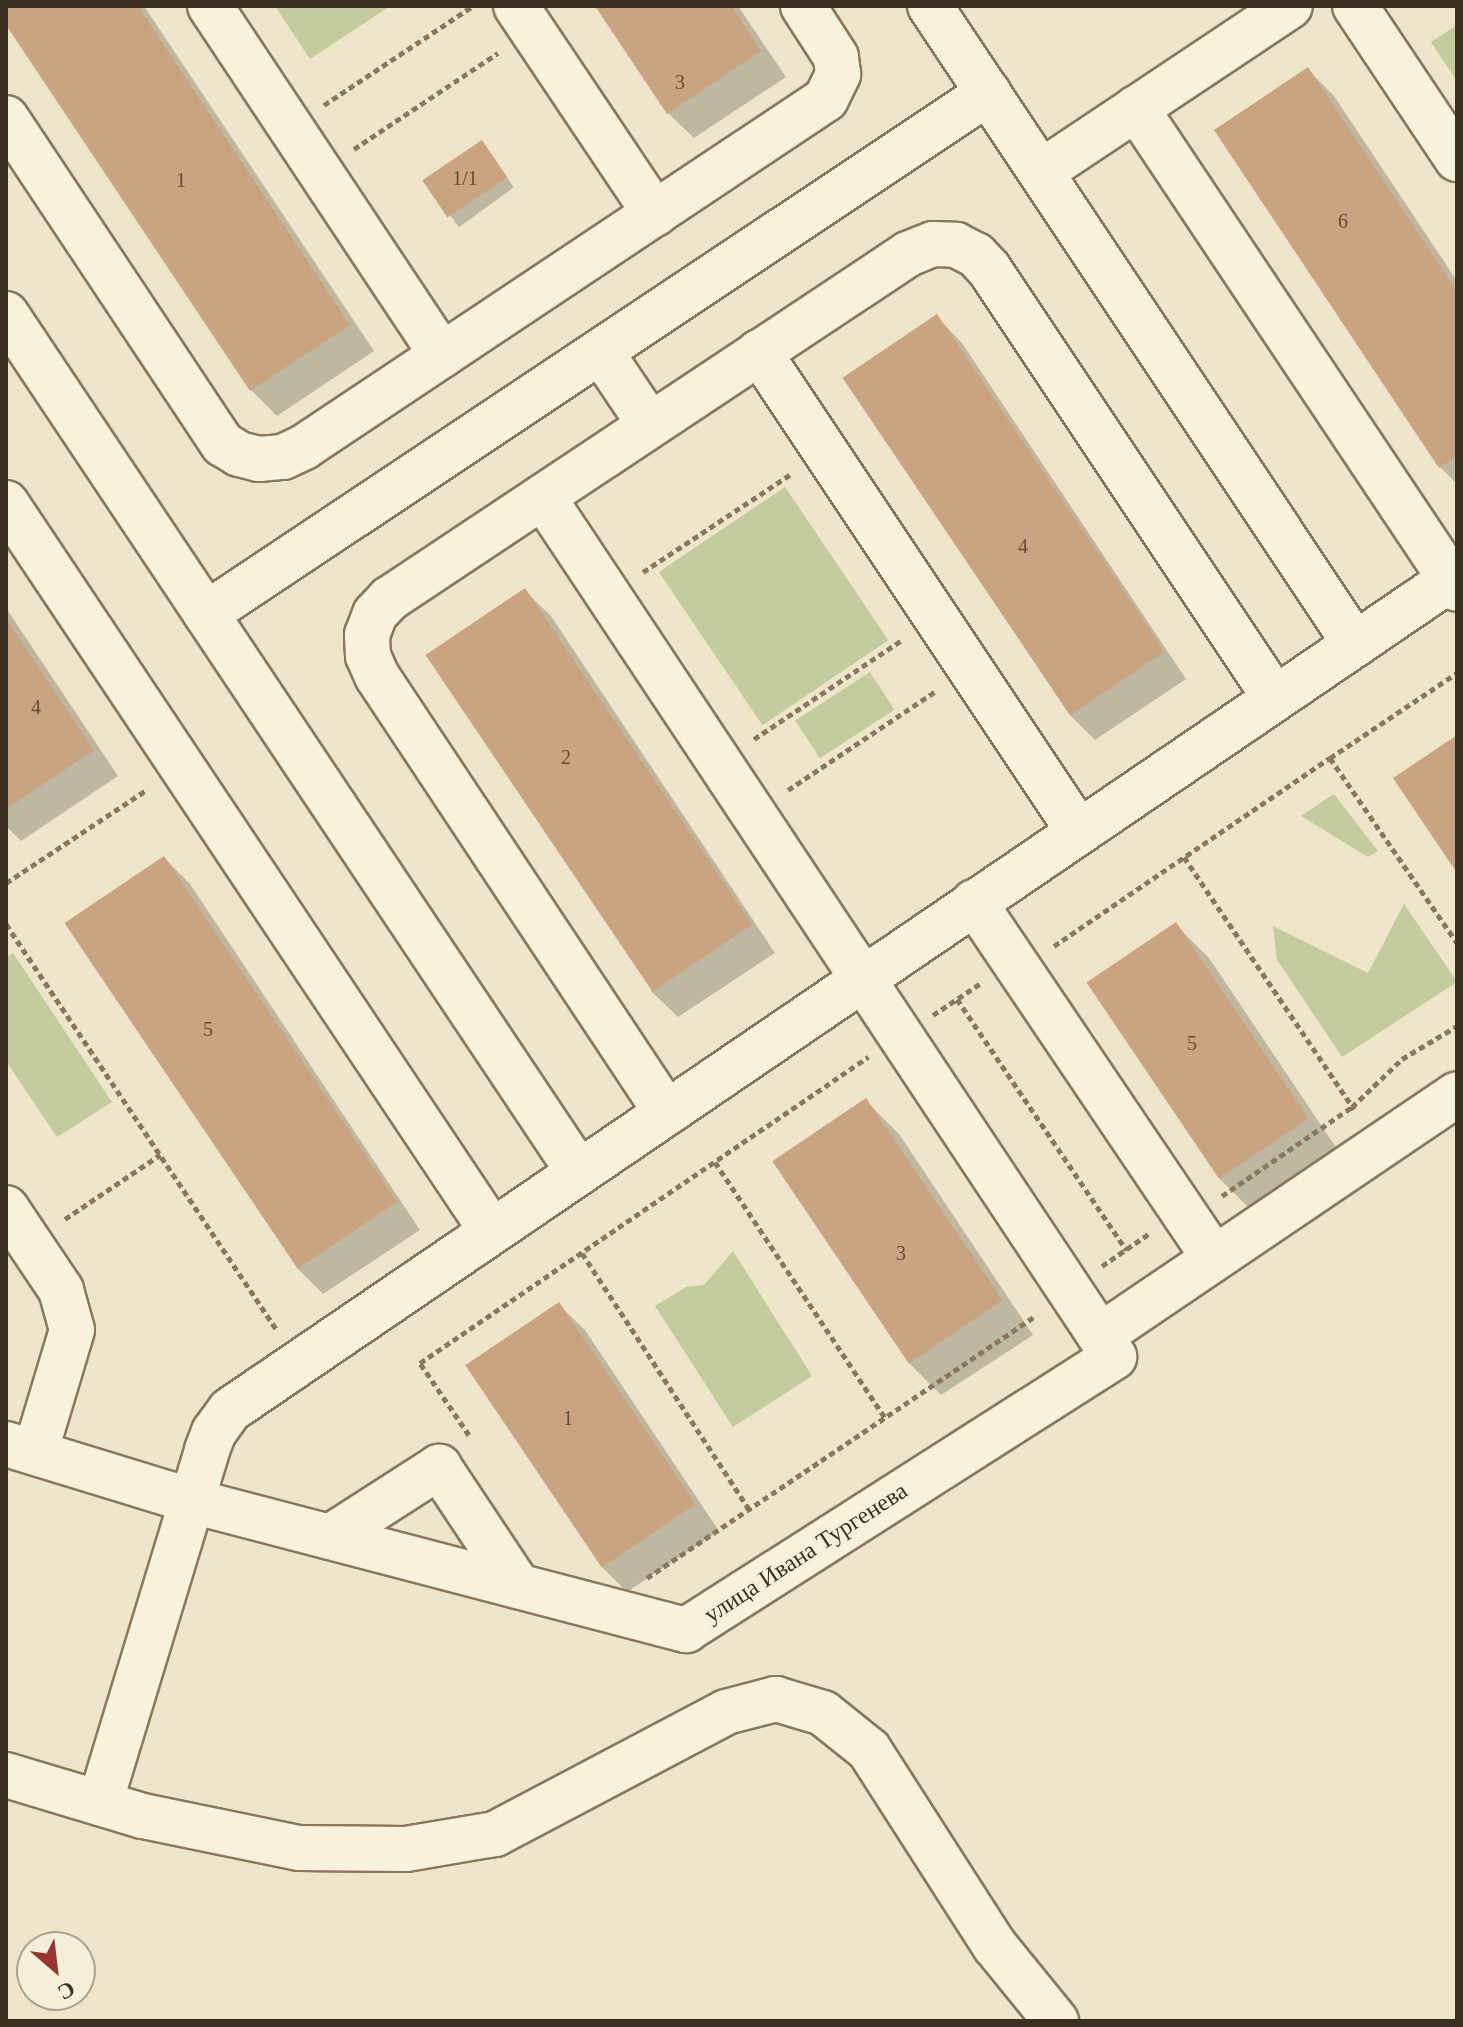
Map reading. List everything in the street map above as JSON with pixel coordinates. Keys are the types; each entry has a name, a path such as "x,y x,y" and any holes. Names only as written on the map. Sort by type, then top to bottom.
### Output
{"street":[{"path":"210,6 442,355"},
{"path":"6,118 223,444 239,454 259,459 283,457 304,447 826,99 838,74 836,57 803,6"},
{"path":"930,6 1355,644"},
{"path":"1041,172 1290,6"},
{"path":"1355,6 1457,159"},
{"path":"524,18 655,214"},
{"path":"206,614 988,93"},
{"path":"100,1803 207,1450 222,1420 241,1400 1355,644 1455,581 1136,108"},
{"path":"666,1112 377,676 368,656 367,635 375,614 389,599 908,254 933,244 956,245 976,255 998,282 1275,698"},
{"path":"6,314 578,1171"},
{"path":"601,352 650,425"},
{"path":"759,352 1079,832"},
{"path":"543,497 1107,1346"},
{"path":"6,503 491,1230"},
{"path":"974,902 1214,1258"},
{"name":"улица Ивана Тургенева","path":"20,1448 192,1501 686,1630 1107,1346 1214,1258 1457,1094"},
{"path":"18,1225 61,1290 72,1330 20,1448"},
{"path":"330,1537 439,1467 518,1586"},
{"path":"6,1775 143,1816 299,1848 406,1849 495,1834 713,1718 776,1699 823,1713 869,1750 995,1946 1056,2021"}],"path":[{"path":"291,128 473,6"},
{"path":"320,171 524,18"},
{"path":"608,595 825,451"},
{"path":"719,762 936,617"},
{"path":"754,813 970,668"},
{"path":"472,1439 420,1363 901,1036 990,977 1019,969 1457,673"},
{"path":"1330,758 1457,943"},
{"path":"6,883 182,766"},
{"path":"1184,857 1379,1147"},
{"path":"6,924 297,1361"},
{"path":"957,999 1126,1250"},
{"path":"634,1587 1044,1310 1159,1227 1188,1219 1352,1107 1402,1059 1457,1026"},
{"path":"18,1225 160,1155"},
{"path":"715,1162 885,1418"},
{"path":"582,1253 749,1509"}],"green space":[{"path":"275,6 390,6 310,59"},
{"path":"1457,25 1457,81 1431,42"},
{"path":"785,487 888,640 762,725 659,572"},
{"path":"870,672 895,710 820,758 795,720"},
{"path":"1334,794 1378,851 1368,857 1301,816"},
{"path":"1404,904 1457,982 1342,1057 1277,960 1273,926 1368,973"},
{"path":"13,953 112,1102 57,1137 6,1061 6,958"},
{"path":"733,1251 812,1376 733,1427 655,1306 686,1287 704,1285"}],"building":[{"path":"6,6 138,6 350,325 250,391 6,25"},
{"path":"595,6 732,6 761,51 667,114"},
{"path":"1308,67 1457,291 1457,456 1439,468 1214,130"},
{"path":"482,140 507,177 447,218 422,180"},
{"path":"937,314 1165,651 1070,715 842,378"},
{"path":"525,588 752,925 653,992 426,655"},
{"path":"6,618 94,750 6,809"},
{"path":"1457,735 1457,873 1393,778"},
{"path":"164,856 397,1202 298,1269 65,923"},
{"path":"1176,922 1309,1118 1219,1179 1086,982"},
{"path":"866,1098 1002,1300 909,1363 772,1161"},
{"path":"559,1302 695,1504 602,1567 465,1365"}]}
